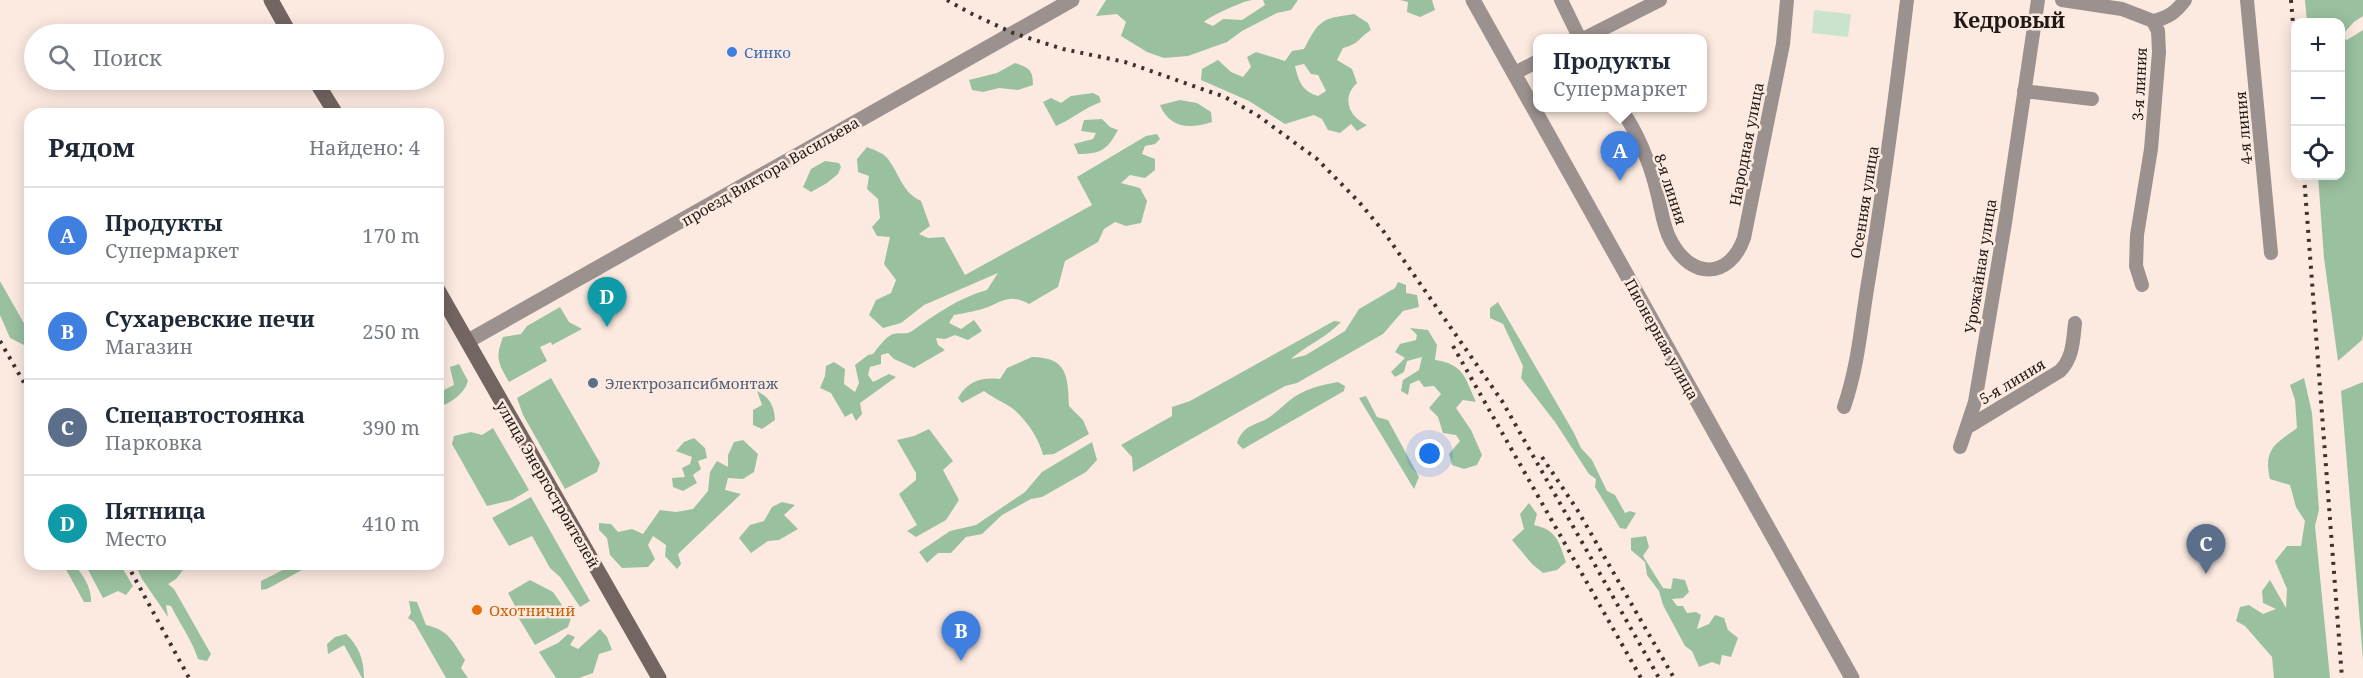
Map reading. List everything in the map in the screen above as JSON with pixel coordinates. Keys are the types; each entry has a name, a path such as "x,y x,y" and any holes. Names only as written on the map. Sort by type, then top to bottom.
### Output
{"main road":[{"path":"272,0 285,24"},
{"path":"321,90 332,108"},
{"name":"улица Энергостроителей","path":"444,300 659,678"}],"street":[{"name":"проезд Виктора Васильева","path":"468,341 1072,0"},
{"name":"Пионерная улица","path":"1473,0 1533,105"},
{"path":"1561,0 1579,34"},
{"path":"1592,34 1659,0"},
{"name":"Народная улица","path":"1704,270 1717,270 1729,264 1739,253 1744,238 1781,55 1787,0"},
{"name":"Осенняя улица","path":"1844,407 1858,356 1887,166 1907,0"},
{"name":"Урожайная улица","path":"1960,447 1975,402 2005,223 2038,0"},
{"path":"2062,0 2122,9 2153,21 2166,18 2185,0"},
{"name":"4-я линия","path":"2247,0 2271,253"},
{"name":"3-я линия","path":"2142,285 2136,266 2137,235 2151,149 2159,52 2158,31 2153,21"},
{"path":"1515,73 1533,64"},
{"path":"2024,90 2092,99"},
{"name":"Пионерная улица","path":"1537,112 1852,678"},
{"name":"8-я линия","path":"1623,112 1630,122 1654,178 1670,239 1679,254 1691,264 1704,270"},
{"name":"5-я линия","path":"1968,427 2060,371 2067,364 2075,323"}],"green space":[{"path":"1106,0 1253,0 1228,9 1204,22 1213,26 1223,19 1242,20 1265,5 1263,0 1298,0 1291,10 1277,13 1242,31 1227,42 1188,56 1164,58 1147,52 1121,36 1126,22 1117,14 1096,16"},
{"path":"1400,0 1432,0 1435,10 1420,17 1407,12 1408,2"},
{"path":"2305,0 2363,0 2363,16 2345,32 2345,18 2307,18"},
{"path":"1814,10 1851,14 1848,37 1812,33"},
{"path":"1354,14 1368,23 1371,30 1356,42 1343,48 1337,60 1352,69 1357,83 1349,95 1349,107 1361,122 1367,125 1357,131 1351,124 1340,133 1328,130 1322,119 1314,115 1285,124 1249,101 1201,80 1202,69 1218,60 1231,72 1243,77 1251,67 1247,57 1256,52 1285,61 1292,51 1304,49 1323,22","holes":["1304,64 1311,74 1318,75 1326,91 1318,96 1302,85 1295,66"]},
{"path":"2363,30 2363,335 2362,340 2338,361 2324,258 2318,180 2345,180 2345,39"},
{"path":"1015,63 1029,70 1033,85 1018,90 999,88 983,92 972,90 969,80 997,73"},
{"path":"1093,93 1099,96 1101,102 1056,126 1043,102 1051,98 1061,103 1071,96"},
{"path":"1180,100 1197,103 1211,112 1212,122 1189,126 1169,119 1160,105"},
{"path":"1102,119 1110,127 1118,130 1114,137 1103,150 1078,154 1074,144 1093,139 1096,133 1081,131 1084,120"},
{"path":"1157,134 1160,139 1155,144 1145,146 1142,154 1155,159 1155,170 1145,178 1130,175 1121,183 1140,188 1147,201 1141,223 1126,226 1115,222 1104,229 1098,242 1065,261 1058,287 1029,304 1017,299 1008,299 971,312 954,315 949,323 961,329 974,320 982,331 968,340 955,335 945,339 936,338 938,345 945,350 914,368 894,359 888,353 881,355 881,364 870,367 868,375 873,382 889,374 896,377 860,403 862,414 856,421 852,413 845,417 831,393 820,388 826,366 834,362 845,369 844,384 855,392 859,383 855,365 873,354 887,338 893,334 910,332 957,302 987,290 998,273 924,305 901,323 883,328 869,315 876,300 891,293 896,280 884,264 890,237 877,236 872,227 880,218 878,199 867,189 869,176 858,172 857,159 867,147 886,157 905,188 921,201 930,226 919,234 928,238 944,237 965,275 1092,205 1077,177 1146,136"},
{"path":"825,161 839,163 841,167 838,174 811,192 803,187 811,169"},
{"path":"0,281 24,323 24,345 10,338 0,315"},
{"path":"1398,282 1406,285 1406,293 1417,295 1419,307 1403,311 1383,334 1297,383 1285,386 1133,472 1132,457 1121,445 1172,416 1172,407 1190,401 1334,321 1341,322 1291,359 1306,355 1345,331 1359,309 1395,288"},
{"path":"1498,302 1581,448 1592,460 1607,491 1615,495 1625,513 1630,511 1636,513 1626,529 1620,528 1595,487 1596,479 1589,474 1555,422 1521,378 1523,366 1503,324 1490,318 1490,308"},
{"path":"560,307 569,322 582,329 552,345 551,342 540,347 547,361 509,382 502,370 498,355 503,337 521,334 527,326"},
{"path":"1410,328 1428,330 1437,345 1435,360 1452,365 1466,379 1476,402 1463,400 1456,408 1471,430 1482,455 1477,465 1464,469 1452,465 1449,454 1460,441 1456,435 1443,433 1438,417 1429,408 1441,394 1434,386 1424,387 1419,380 1410,384 1408,395 1401,391 1403,380 1419,370 1422,357 1407,361 1404,372 1395,377 1391,372 1405,358 1395,352 1400,344 1416,340 1417,335"},
{"path":"1032,357 1052,360 1063,370 1068,386 1069,406 1083,420 1089,434 1054,454 1043,455 1035,436 1022,418 1012,408 984,391 962,403 958,398 976,381 1000,379 1007,368"},
{"path":"459,364 468,381 456,398 444,405 444,390 454,385 450,367"},
{"path":"551,378 600,463 597,472 565,489 523,415 517,398"},
{"path":"2304,378 2312,413 2319,510 2315,526 2330,678 2274,678 2272,657 2245,626 2236,621 2240,607 2249,605 2263,614 2276,609 2263,603 2262,591 2270,580 2286,608 2287,589 2275,561 2287,546 2301,546 2305,521 2296,507 2290,485 2270,479 2268,461 2277,443 2297,428 2295,400 2290,385"},
{"path":"1338,382 1345,386 1344,391 1243,449 1237,443 1246,429 1271,416 1295,396 1313,388"},
{"path":"2363,382 2363,660 2341,391"},
{"path":"757,391 768,399 775,420 762,429 753,425 753,410 762,405"},
{"path":"1366,396 1377,417 1388,420 1419,477 1414,489 1359,398"},
{"path":"493,428 529,490 512,500 487,506 452,444 454,436 471,432 482,435"},
{"path":"929,429 953,461 943,470 959,500 946,520 916,537 907,531 917,525 899,494 916,480 916,473 897,440"},
{"path":"694,438 705,448 707,458 698,461 701,469 693,475 697,483 683,491 673,487 672,478 685,477 682,468 690,464 692,457 676,451 684,442"},
{"path":"743,440 758,454 754,472 743,479 728,478 725,490 741,494 678,554 681,564 677,569 665,556 666,545 653,536 648,545 655,559 648,567 622,568 610,555 607,538 599,530 599,523 611,524 618,532 632,529 643,534 660,510 676,512 693,509 708,491 710,472 717,461 728,467 728,455 734,442"},
{"path":"1092,442 1097,460 1086,472 1042,497 1031,499 1002,515 982,534 966,537 951,553 938,553 927,563 919,552 950,531 976,525 1025,492 1042,472"},
{"path":"531,497 590,601 580,607 560,577 550,568 532,536 509,546 492,518"},
{"path":"782,502 795,505 784,515 798,529 779,540 768,541 751,553 739,538 750,525 764,521 772,507"},
{"path":"1529,503 1537,514 1534,525 1548,530 1556,538 1561,548 1566,562 1557,570 1543,573 1532,564 1512,540 1524,529 1520,514"},
{"path":"1646,536 1649,547 1643,556 1663,588 1671,589 1673,578 1685,580 1689,592 1683,598 1672,599 1677,606 1683,606 1687,613 1696,612 1701,615 1697,629 1709,624 1715,615 1724,618 1728,630 1738,638 1731,657 1722,655 1720,665 1712,662 1699,667 1692,651 1685,646 1663,605 1659,591 1647,575 1645,562 1631,550 1631,538"},
{"path":"66,570 78,570 86,582 91,602 84,602"},
{"path":"88,570 124,570 133,586 126,595 118,591 103,598"},
{"path":"138,570 183,570 176,579 168,584 174,589 211,654 207,661 198,659 171,606 166,605 168,617"},
{"path":"283,570 302,570 267,589 261,590 261,581"},
{"path":"530,580 553,592 571,618 568,627 535,645 518,617 520,615 508,593"},
{"path":"409,601 417,602 426,625 440,630 453,642 465,660 461,668 468,678 446,678 414,622 408,618 411,613"},
{"path":"600,629 607,637 612,650 599,654 593,673 579,678 556,678 539,652 558,643 568,634 575,637 570,645 578,649"},
{"path":"346,634 360,654 364,678 344,645 328,654 327,644 335,637"}],"railway":[{"path":"947,0 1013,33 1063,49 1125,62 1225,97 1257,115 1317,159 1359,202 1384,232 1502,401 1659,678"},
{"path":"2291,0 2292,18"},
{"path":"2304,180 2342,678"},
{"path":"0,341 24,383"},
{"path":"1453,346 1641,678"},
{"path":"1542,457 1578,511 1674,678"},
{"path":"130,570 189,678"}],"place":[{"name":"Синко","path":"732,52"},
{"name":"Продукты","path":"1620,181"},
{"name":"Пятница","path":"607,327"},
{"name":"Электрозапсибмонтаж","path":"593,383"},
{"name":"Спецавтостоянка","path":"2206,574"},
{"name":"Охотничий","path":"477,610"},
{"name":"Сухаревские печи","path":"961,661"}],"district":[{"name":"Кедровый","path":"2009,20"}]}
